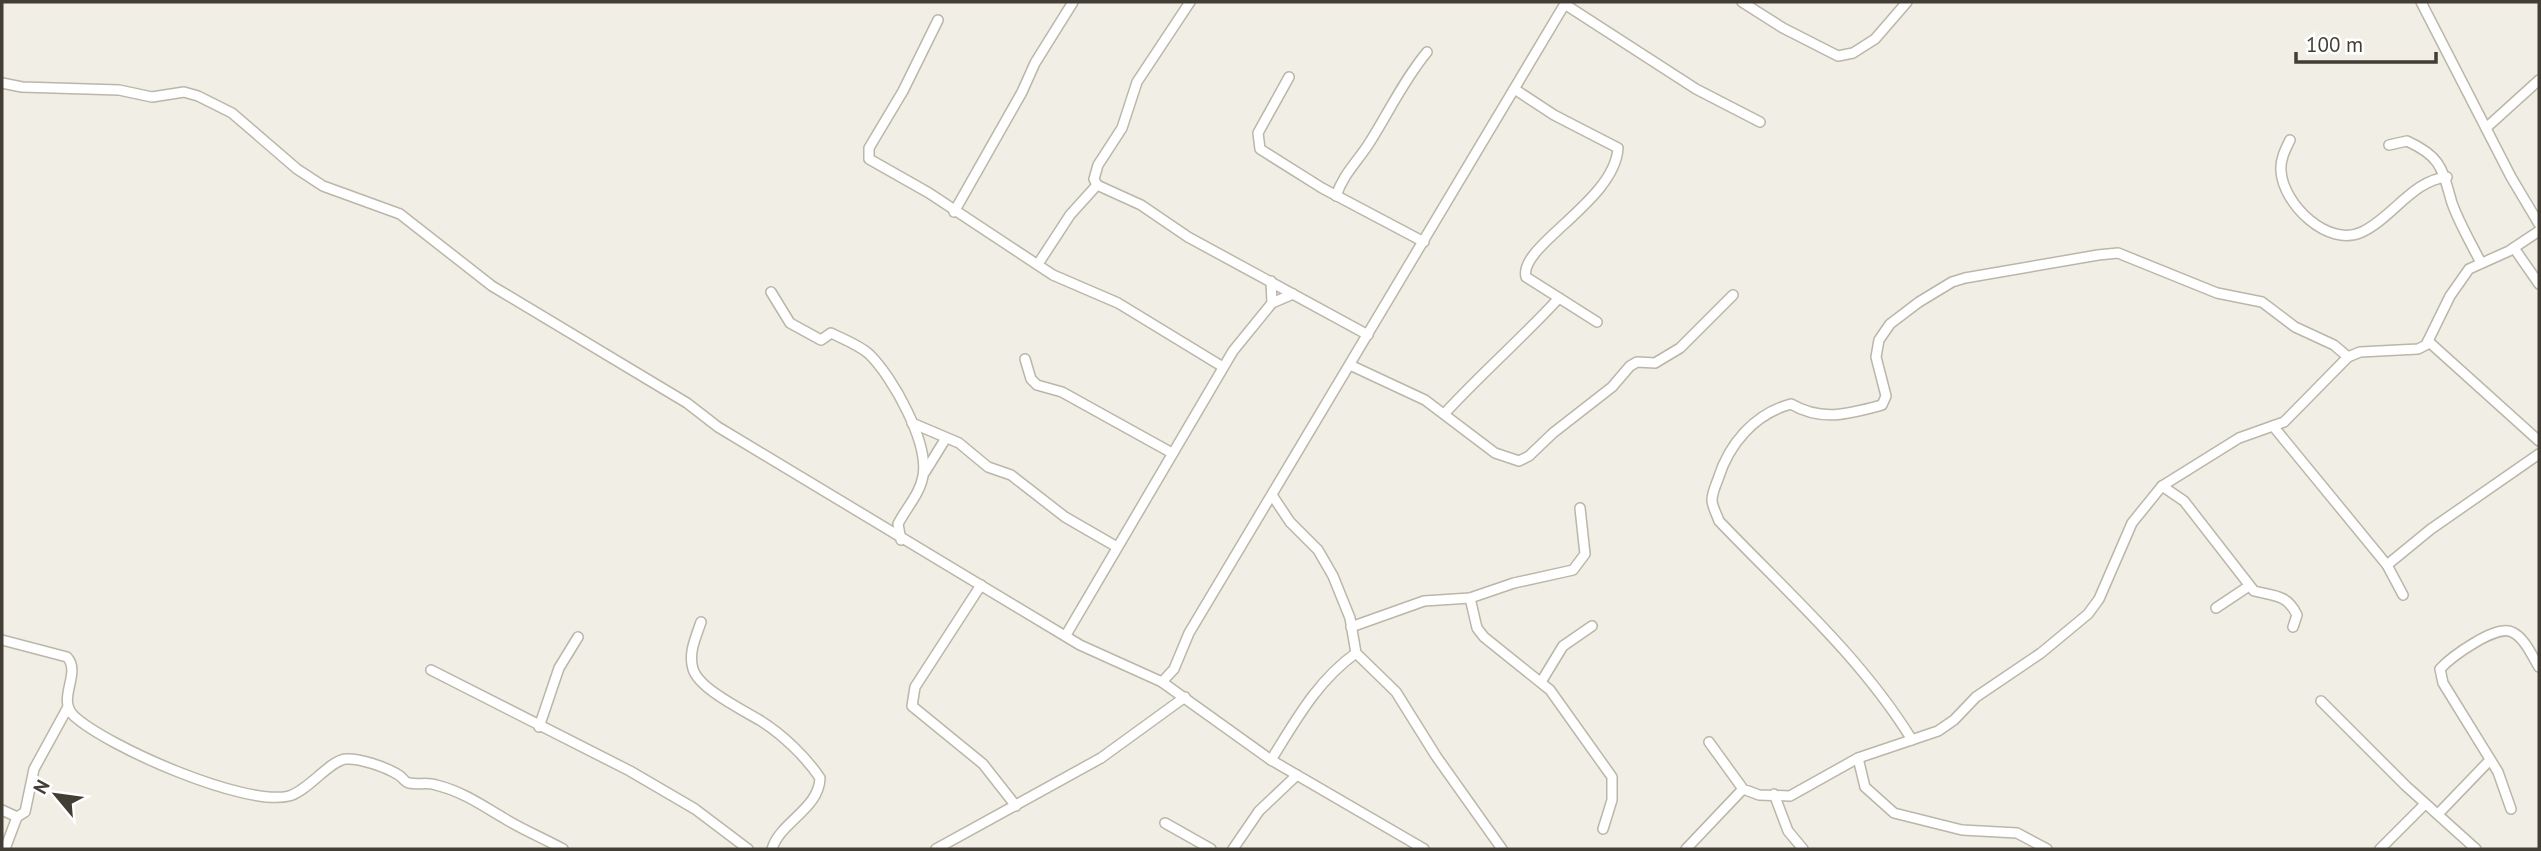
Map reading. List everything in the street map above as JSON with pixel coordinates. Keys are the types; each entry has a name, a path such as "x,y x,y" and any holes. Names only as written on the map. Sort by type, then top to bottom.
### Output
{"street":[{"path":"954,212 1022,92 1035,62 1073,2"},
{"path":"1190,2 1137,82 1122,128 1098,165 1094,179 1097,185 1141,205 1188,237 1368,335"},
{"path":"1742,2 1783,28 1839,56 1853,53 1875,39 1907,2"},
{"path":"2421,2 2539,224"},
{"path":"1162,682 1174,669 1189,633 1566,3 1696,89 1760,122"},
{"path":"938,20 867,154 873,163 904,177 1053,275 1118,303 1223,367"},
{"path":"1336,196 1348,169 1368,145 1408,75 1427,52"},
{"path":"1289,77 1258,133 1258,145 1265,153 1336,196 1424,242"},
{"path":"2486,128 2539,80"},
{"path":"2,83 22,87 119,90 152,97 184,92 232,113 296,169 323,186 400,214 492,286 687,403 718,427 829,491 901,540 1066,635 1162,682 1271,760 1424,849"},
{"path":"1516,90 1554,115 1618,148 1610,174 1595,196 1527,260 1526,277 1597,322"},
{"path":"2290,140 2282,159 2281,173 2289,192 2310,220 2339,235 2361,233 2430,180 2447,177"},
{"path":"2389,145 2407,141 2425,149 2447,177 2453,204 2481,263"},
{"path":"1038,264 1070,215 1097,185"},
{"path":"1709,741 1744,789 1759,795 1790,796 1858,758 1938,731 1954,720 1976,697 2041,653 2088,614 2099,599 2132,523 2162,486 2239,438 2284,422 2348,357 2360,352 2418,349 2428,341 2469,269 2514,248 2539,231"},
{"path":"2514,248 2539,284"},
{"path":"1912,740 1893,708 1858,665 1719,521 1711,501 1714,489 1733,443 1745,431 1770,413 1791,404 1806,413 1840,416 1882,405 1886,396 1876,349 1884,331 1919,302 1952,282 2098,255 2118,253 2217,293 2262,302 2295,327 2334,345 2348,357"},
{"path":"1271,281 1272,303"},
{"path":"771,292 790,323 821,340 831,333 870,355 894,387 912,423 919,442 924,474"},
{"path":"1066,635 1223,367 1272,303 1293,294"},
{"path":"1350,365 1445,413 1494,453 1518,461 1529,456 1553,433 1612,387 1630,366 1637,362 1655,363 1680,348 1733,295"},
{"path":"1445,413 1496,358 1521,339 1559,298"},
{"path":"2428,341 2539,441"},
{"path":"1025,359 1031,379 1037,385 1062,392 1172,453"},
{"path":"912,423 969,450 988,467 1011,475 1031,487 1065,517 1116,547"},
{"path":"2273,426 2387,565 2403,595"},
{"path":"901,540 898,524 946,438"},
{"path":"2387,565 2431,529 2539,454"},
{"path":"2162,486 2184,501 2249,586 2254,590 2273,593 2289,602 2297,615 2293,627"},
{"path":"1272,495 1290,522 1318,550 1345,601 1356,653 1396,692 1436,756 1502,849"},
{"path":"1351,626 1424,601 1470,598 1514,583 1573,570 1585,554 1580,508"},
{"path":"981,585 915,687 912,706 983,764 1016,806"},
{"path":"2216,608 2249,586"},
{"path":"1470,598 1477,628 1484,637 1541,682 1566,710 1612,776 1612,800 1603,829"},
{"path":"701,622 691,657 696,677 731,705 763,722 803,757 820,778 809,803 778,835 772,849"},
{"path":"1541,682 1563,646 1591,626"},
{"path":"2511,809 2504,785 2443,683 2440,668 2480,640 2498,631 2510,630 2519,637 2539,667"},
{"path":"539,727 559,668 578,637"},
{"path":"2,640 67,657 72,662 66,697 72,715 114,742 215,787 266,799 288,796 299,792 337,763 351,759 396,773 408,783 431,783 480,800 502,817 563,849"},
{"path":"1271,760 1319,685 1333,670 1356,653"},
{"path":"1174,669 1181,694"},
{"path":"430,670 630,771 695,809 748,849"},
{"path":"936,849 1101,758 1181,694"},
{"path":"2320,701 2425,804 2476,849"},
{"path":"5,849 17,817 27,806 34,769 68,707"},
{"path":"1858,758 1865,787 1894,813 1962,830 2017,832 2048,849"},
{"path":"2438,814 2489,761"},
{"path":"1233,849 1259,811 1297,775"},
{"path":"1686,849 1744,789"},
{"path":"1774,794 1788,831 1802,849"},
{"path":"2380,849 2425,804"},
{"path":"2,810 17,817"},
{"path":"1165,823 1211,849"}]}
